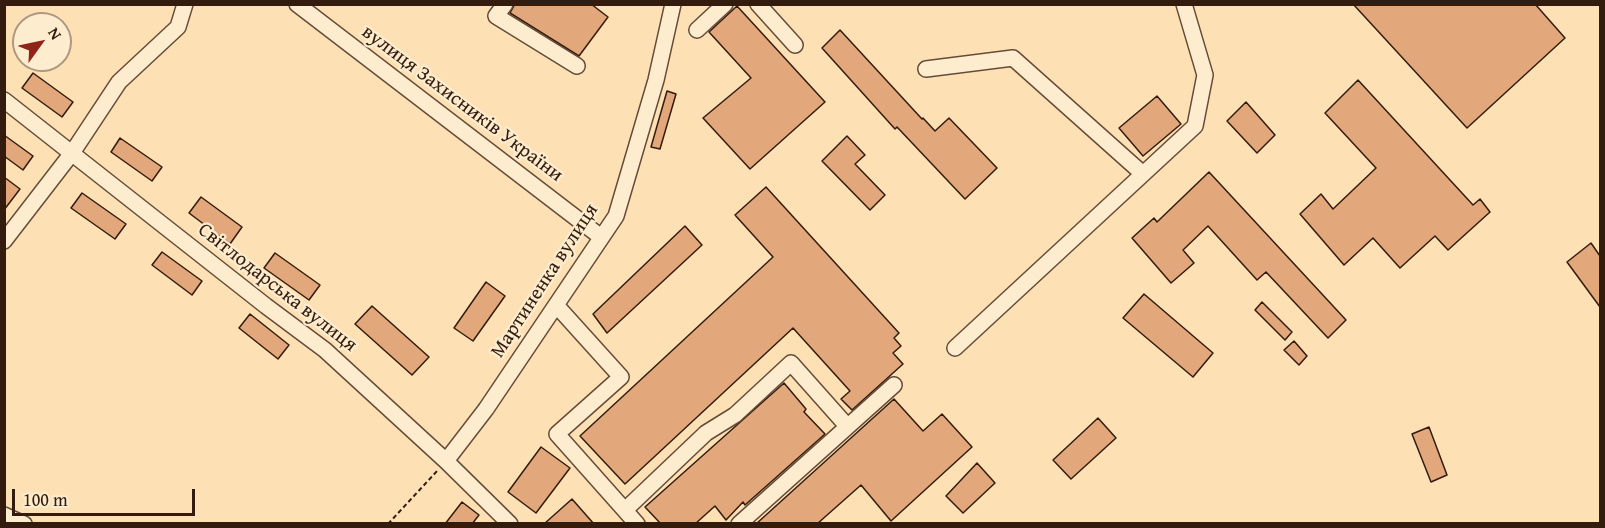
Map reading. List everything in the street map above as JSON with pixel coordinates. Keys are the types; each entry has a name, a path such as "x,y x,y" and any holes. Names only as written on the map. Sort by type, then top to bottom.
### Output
{"street":[{"path":"4,241 72,153 119,82 178,27 185,4"},
{"name":"вулиця Захисників України","path":"297,4 601,237"},
{"path":"505,4 496,16 577,66"},
{"name":"Мартиненка вулиця","path":"446,461 486,409 616,216 656,80 674,4"},
{"path":"697,30 724,4"},
{"path":"758,4 795,45"},
{"path":"955,348 1195,126 1205,75 1184,4"},
{"path":"926,69 1013,58 1143,174"},
{"name":"Світлодарська вулиця","path":"4,100 325,350 446,461 510,524"},
{"path":"556,305 621,377 557,434 637,524"},
{"path":"625,510 706,433 735,415 791,363 847,426"},
{"path":"739,524 894,385"},
{"path":"4,515 24,524"}],"path":[{"path":"388,524 446,461"}],"building":[{"path":"515,4 591,4 608,17 579,56 510,13"},
{"path":"1353,4 1535,4 1565,38 1467,128"},
{"path":"737,6 825,102 750,169 703,118 751,78 709,32"},
{"path":"840,30 935,131 949,118 997,168 965,199 897,127 895,129 822,48"},
{"path":"33,73 73,102 62,117 22,88"},
{"path":"1358,80 1473,205 1480,199 1490,212 1448,250 1435,236 1400,268 1373,238 1344,265 1300,214 1321,194 1333,209 1376,168 1325,113"},
{"path":"667,91 676,94 660,149 651,147"},
{"path":"1157,96 1181,124 1143,156 1119,128"},
{"path":"1246,102 1275,135 1257,153 1227,121"},
{"path":"4,135 33,156 23,170 4,156"},
{"path":"847,136 865,155 855,164 885,195 870,210 822,161"},
{"path":"120,138 162,167 152,181 111,152"},
{"path":"1209,172 1346,320 1328,338 1266,272 1257,280 1208,226 1183,250 1194,263 1171,283 1132,238 1154,218 1157,222"},
{"path":"4,177 20,189 4,210"},
{"path":"766,187 899,333 894,338 901,346 893,353 903,364 852,410 841,399 850,391 793,328 625,484 580,436 773,257 735,215"},
{"path":"82,193 126,224 115,239 71,208"},
{"path":"201,197 242,227 230,244 189,213"},
{"path":"685,226 702,245 607,333 593,314"},
{"path":"1591,243 1600,256 1600,307 1567,262"},
{"path":"162,252 202,281 192,295 152,265"},
{"path":"275,253 320,285 309,300 264,268"},
{"path":"486,282 505,296 473,341 454,328"},
{"path":"1144,294 1213,353 1193,377 1123,318"},
{"path":"1262,302 1292,332 1285,340 1255,310"},
{"path":"372,306 429,357 412,375 355,324"},
{"path":"250,314 289,345 278,359 239,328"},
{"path":"1294,341 1307,356 1299,365 1284,350"},
{"path":"784,383 806,409 804,412 825,434 745,505 743,502 726,520 715,506 695,524 661,524 645,507"},
{"path":"894,399 923,431 942,414 972,447 891,521 861,485 817,524 756,524"},
{"path":"1098,418 1116,438 1071,479 1053,460"},
{"path":"1429,427 1447,475 1431,482 1412,434"},
{"path":"541,447 570,468 536,513 508,492"},
{"path":"977,463 995,483 963,513 946,496"},
{"path":"572,499 594,524 544,524"},
{"path":"462,502 479,515 472,524 445,524"}]}
